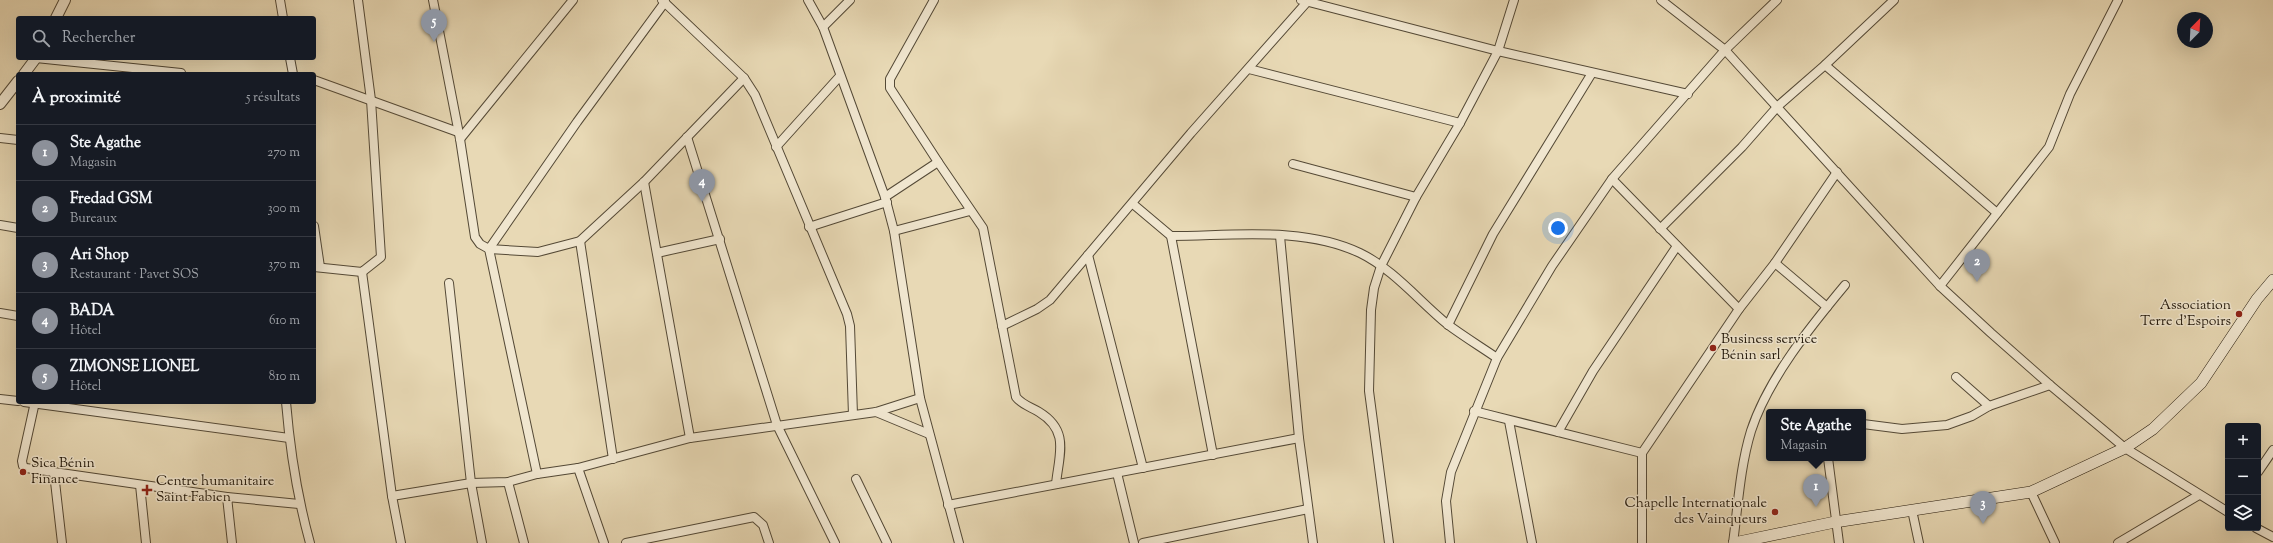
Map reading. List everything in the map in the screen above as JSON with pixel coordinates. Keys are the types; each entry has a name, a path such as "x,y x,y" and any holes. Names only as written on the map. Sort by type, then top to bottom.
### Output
{"main road":[{"path":"1734,543 1756,541 1835,522 2031,492 2125,448 2153,429 2201,383 2258,299 2273,280"}],"street":[{"path":"57,16 65,0"},
{"path":"280,0 283,16"},
{"path":"316,253 317,267 362,272 379,260 381,252 371,100 358,0"},
{"path":"433,0 459,136 475,237 480,244 489,249 538,252 580,241 644,182 744,78"},
{"path":"459,136 573,0"},
{"path":"808,0 823,27 886,200 894,232 920,398 959,543"},
{"path":"823,27 850,0"},
{"path":"934,0 890,79 890,88 970,211 983,228 1016,397 1023,404 1047,417 1058,429 1059,449 1056,484"},
{"path":"1388,543 1369,391 1370,310 1374,288 1381,266 1416,197 1460,123 1498,51 1514,0"},
{"path":"1661,0 1725,50 1778,106 1940,286 2050,385 2125,448 2225,510"},
{"path":"1450,543 1447,486 1474,411 1497,358 1552,266 1612,179 1725,50 1777,0"},
{"path":"1660,229 1742,147 1778,106 1825,65 1894,0"},
{"path":"1940,286 2049,147 2070,94 2118,0"},
{"path":"536,474 489,249 577,122 664,1 744,78 755,95 809,227 847,314 850,326 853,415"},
{"path":"1002,326 1044,306 1133,204 1191,133 1249,69 1304,1 1498,51 1688,94"},
{"path":"26,72 34,60"},
{"path":"55,60 170,72"},
{"path":"290,60 294,72"},
{"path":"1825,65 1997,213"},
{"path":"1249,69 1460,123"},
{"path":"1448,324 1493,234 1592,73"},
{"path":"776,147 840,76"},
{"path":"316,81 371,100 459,136"},
{"path":"0,104 16,84"},
{"path":"687,137 777,425 835,543"},
{"path":"0,138 16,140"},
{"path":"809,227 886,200 938,162"},
{"path":"1293,164 1416,197"},
{"path":"1642,543 1642,453 1739,309 1775,263 1837,172"},
{"path":"1612,179 1739,309"},
{"path":"644,182 690,438"},
{"path":"1133,204 1171,236 1213,455"},
{"path":"894,232 970,211"},
{"path":"0,225 16,228"},
{"path":"1171,236 1280,236 1322,240 1361,254 1381,266 1448,324 1497,358"},
{"path":"1280,236 1299,438 1313,543"},
{"path":"657,253 720,239"},
{"path":"580,241 613,459"},
{"path":"1558,432 1597,365 1677,246"},
{"path":"1088,256 1143,468"},
{"path":"1775,263 1827,307"},
{"path":"362,272 392,496 401,543"},
{"path":"450,283 471,483 482,543"},
{"path":"1734,543 1746,453 1755,419 1780,372 1827,307 1845,285"},
{"path":"0,313 16,316"},
{"path":"1956,377 1989,406"},
{"path":"1866,424 1902,428 1946,425 1972,416 1989,406 2050,385"},
{"path":"392,496 471,483 508,482 536,474 578,468 690,438 876,412 920,398"},
{"path":"0,399 16,401"},
{"path":"35,404 23,466 54,473 227,497 300,504"},
{"path":"42,404 289,438"},
{"path":"286,404 289,438 300,504 310,543"},
{"path":"1474,411 1509,421 1642,453"},
{"path":"876,412 929,434"},
{"path":"1509,421 1532,543"},
{"path":"948,505 1299,438"},
{"path":"2261,468 2273,450"},
{"path":"1828,461 1835,522 1839,543"},
{"path":"578,468 604,543"},
{"path":"54,473 62,543"},
{"path":"1117,473 1134,543"},
{"path":"856,479 887,543"},
{"path":"508,482 524,543"},
{"path":"140,485 146,543"},
{"path":"2031,492 2055,543"},
{"path":"2118,543 2199,495"},
{"path":"227,497 232,543"},
{"path":"1143,543 1308,509"},
{"path":"1912,510 1919,543"},
{"path":"626,543 754,518 764,525 769,543"},
{"path":"2261,531 2273,537"}],"place":[{"name":"ZIMONSE LIONEL","path":"434,42"},
{"name":"BADA","path":"702,202"},
{"name":"Fredad GSM","path":"1977,282"},
{"name":"Association Terre d'Espoirs","path":"2239,314"},
{"name":"Business service Bénin sarl","path":"1713,348"},
{"name":"Sica Bénin Finance","path":"23,472"},
{"name":"Centre humanitaire Saint Fabien","path":"147,490"},
{"name":"Ste Agathe","path":"1816,507"},
{"name":"Chapelle Internationale des Vainqueurs","path":"1775,512"},
{"name":"Ari Shop","path":"1983,524"}]}
